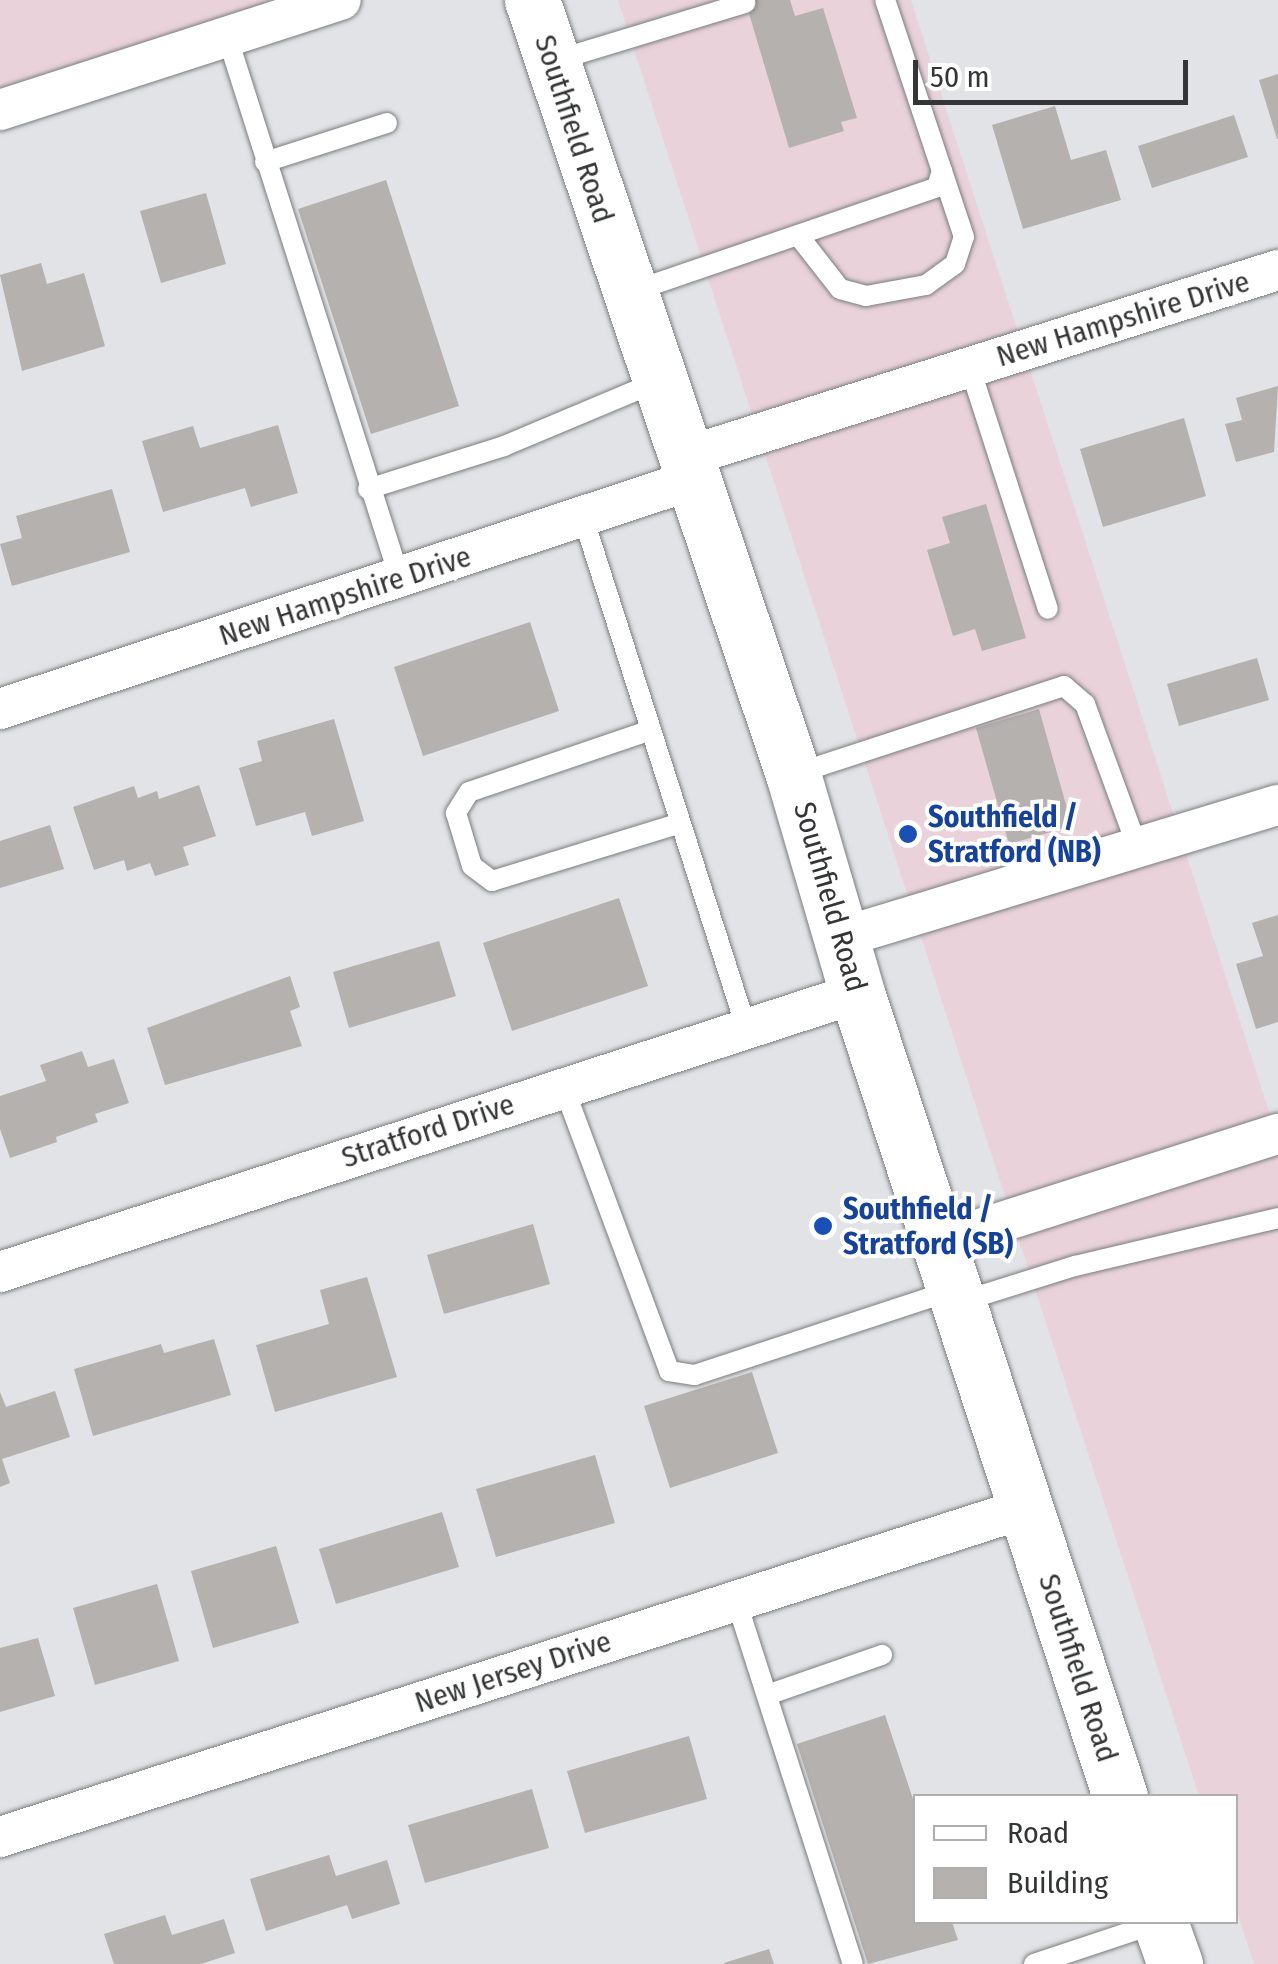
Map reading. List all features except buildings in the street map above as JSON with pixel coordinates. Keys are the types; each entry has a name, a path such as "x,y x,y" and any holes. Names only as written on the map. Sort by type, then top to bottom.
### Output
{"main road":[{"name":"Southfield Road","path":"532,0 686,470 793,774 846,936 857,993 1119,1794"},
{"path":"1161,1924 1175,1964"}],"street":[{"path":"0,110 342,0"},
{"name":"New Hampshire Drive","path":"0,709 583,517 686,470 970,368 1278,270"},
{"path":"846,936 1278,805"},
{"name":"Stratford Drive","path":"0,1272 857,993"},
{"path":"950,1278 1278,1134"},
{"name":"New Jersey Drive","path":"0,1838 1026,1508"}],"lane":[{"path":"802,239 840,290 866,296 926,285 955,264 964,237 886,0"},
{"path":"552,62 744,3"},
{"path":"226,36 368,489 400,579"},
{"path":"264,162 387,124"},
{"path":"627,293 802,239 920,197 937,187 942,171"},
{"path":"970,368 1048,609"},
{"path":"368,489 504,446 657,382"},
{"path":"583,517 746,1027"},
{"path":"793,774 1064,686 1085,704 1138,849"},
{"path":"651,730 469,792 456,813 472,866 492,881 680,823"},
{"path":"564,1088 669,1371 695,1374 950,1278 1075,1266 1278,1218"},
{"path":"736,1600 853,1964"},
{"path":"767,1695 882,1655"},
{"path":"1034,1964 1154,1924"}],"shaded area":[{"path":"0,0 273,0 0,91"},
{"path":"618,0 911,0 1278,1139 1278,1964 1254,1964 1238,1915 1238,1794 1198,1794"}],"place":[{"name":"Southfield / Stratford (NB)","path":"908,834"},
{"name":"Southfield / Stratford (SB)","path":"823,1226"}]}
